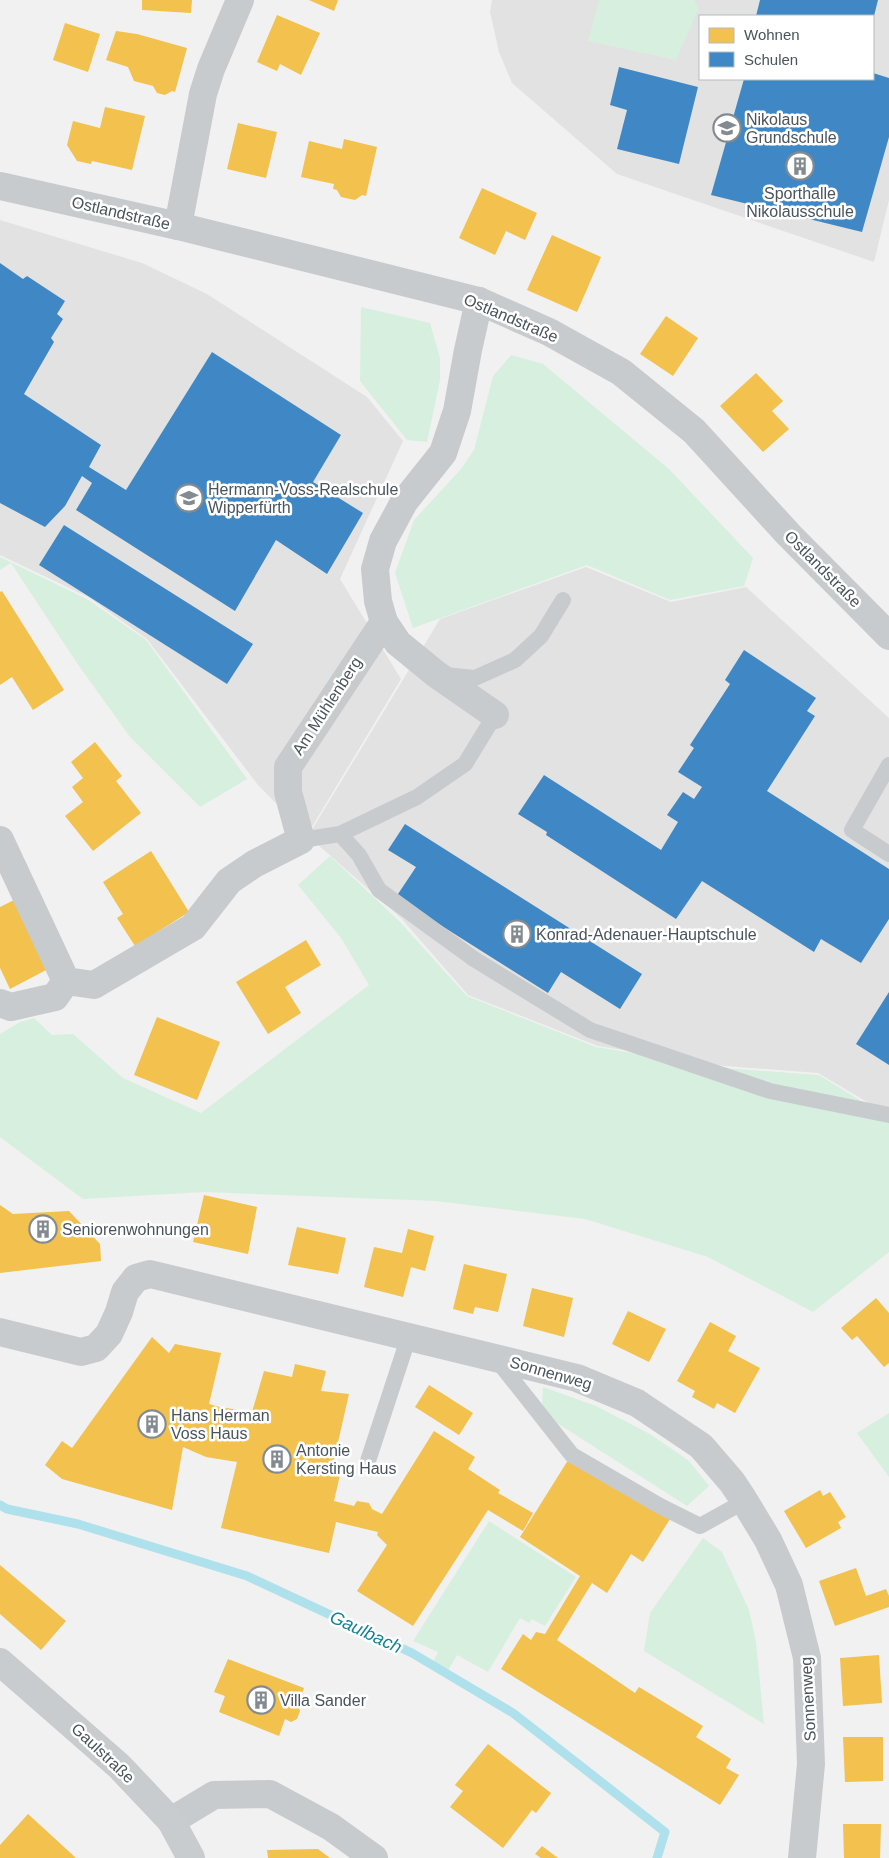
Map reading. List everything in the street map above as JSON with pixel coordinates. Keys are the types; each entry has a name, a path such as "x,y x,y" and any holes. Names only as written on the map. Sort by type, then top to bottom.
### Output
{"main road":[{"name":"Gaulstraße","path":"0,1662 120,1766 171,1821 191,1858"}],"street":[{"path":"178,226 203,94 211,69 240,0"},
{"name":"Ostlandstraße","path":"0,186 178,226 478,301 549,332 621,372 694,431 789,535 889,636"},
{"path":"478,301 458,411 443,453 404,502 383,541 375,569 378,601 384,622 398,644 436,674 495,715"},
{"name":"Am Mühlenberg","path":"301,840 288,792 288,767 384,622"},
{"path":"0,840 66,982"},
{"path":"66,982 94,985 185,932 193,927 229,881 254,864 301,840"},
{"path":"0,1003 11,1007 55,997 66,982"},
{"name":"Sonnenweg","path":"0,1332 81,1352 96,1348 109,1334 119,1312 125,1292 136,1278 150,1274 577,1378 637,1403 700,1446 732,1482 768,1540 789,1585 807,1658 811,1764 802,1858"},
{"path":"171,1821 214,1795 270,1794 332,1827 374,1858"}],"lane":[{"path":"436,674 475,678 514,660 541,636 563,600"},
{"path":"301,840 340,834 417,797 465,764 495,715"},
{"path":"889,765 852,830 889,854"},
{"path":"340,834 359,855 379,890 474,959 590,1030 770,1091 889,1115"},
{"path":"367,1464 409,1336"},
{"path":"496,1358 572,1455 660,1506 700,1526 745,1501"}],"shaded area":[{"name":"Nikolaus Grundschule","path":"492,0 889,0 889,200 874,262 617,174 512,83 499,52 490,12"},
{"name":"Hermann-Voss-Realschule Wipperfürth","path":"0,220 142,263 207,294 367,397 403,441 340,579 401,679 307,835 258,785 147,639 88,597 0,555"},
{"name":"Konrad-Adenauer-Hauptschule","path":"586,567 671,602 746,587 889,718 889,1115 818,1073 724,1066 598,1046 468,995 401,918 308,836 440,619"}],"green space":[{"path":"599,0 694,0 699,8 676,60 588,41"},
{"path":"361,307 430,323 440,358 440,380 427,442 407,440 360,381"},
{"path":"511,355 543,364 669,469 753,558 744,586 670,600 587,565 413,628 395,573 414,520 461,469 474,450 493,376"},
{"path":"0,557 87,599 146,640 247,779 200,807 130,737 77,663 11,563 0,570"},
{"path":"330,856 399,921 467,996 596,1047 724,1068 819,1075 889,1118 889,1252 813,1312 708,1257 585,1219 436,1201 204,1192 83,1199 0,1137 0,1034 20,1022 34,1018 52,1035 73,1034 123,1078 201,1113 369,985 341,938 298,885"},
{"path":"543,1387 596,1406 650,1434 689,1461 709,1486 687,1506 546,1416 542,1403"},
{"path":"889,1413 889,1477 857,1433"},
{"path":"489,1521 576,1577 545,1626 532,1619 529,1623 520,1618 488,1672 457,1655 446,1674 431,1666 438,1652 413,1641"},
{"path":"703,1538 722,1552 749,1610 756,1642 764,1724 644,1651 650,1613"}],"building: Wohnen":[{"path":"142,0 192,0 191,13 142,10"},
{"path":"309,0 338,0 334,11"},
{"path":"277,15 320,33 301,75 280,64 277,71 257,62"},
{"path":"65,23 100,34 88,72 53,60"},
{"path":"116,31 137,34 187,48 175,92 172,91 165,95 157,93 153,86 134,81 128,67 106,60"},
{"path":"105,107 145,116 132,170 92,161 91,164 77,161 67,145 73,121 100,128"},
{"path":"238,123 277,132 266,178 227,169"},
{"path":"344,139 377,147 366,196 362,195 355,200 341,197 337,190 333,189 334,184 301,177 309,141 342,149"},
{"path":"482,188 537,213 525,240 506,231 495,255 459,238"},
{"path":"552,235 601,257 577,312 527,290"},
{"path":"666,316 698,338 673,376 640,354"},
{"path":"756,373 783,401 772,411 789,429 763,452 720,406"},
{"path":"2,591 64,690 33,710 12,677 0,685 0,592"},
{"path":"95,742 122,776 116,781 141,813 93,851 65,816 83,802 72,787 83,778 71,762"},
{"path":"151,851 189,912 135,946 117,918 123,914 103,882"},
{"path":"14,900 48,969 10,989 0,968 0,907"},
{"path":"306,940 321,965 285,987 301,1013 268,1034 236,982"},
{"path":"157,1017 220,1042 197,1100 134,1075"},
{"path":"204,1195 257,1207 248,1254 193,1242"},
{"name":"Seniorenwohnungen","path":"0,1205 13,1214 69,1211 100,1244 101,1261 0,1273"},
{"path":"297,1227 346,1238 338,1274 288,1265"},
{"path":"408,1229 434,1236 425,1271 411,1267 403,1297 364,1287 374,1247 402,1253"},
{"path":"464,1264 507,1274 498,1312 475,1307 473,1314 453,1309"},
{"path":"532,1288 573,1298 564,1337 523,1326"},
{"path":"876,1298 889,1313 889,1363 884,1367 857,1336 852,1340 841,1328"},
{"path":"628,1311 666,1329 649,1362 612,1344"},
{"path":"710,1322 736,1336 728,1351 760,1368 735,1413 717,1403 714,1409 692,1397 695,1391 677,1381"},
{"path":"152,1337 169,1353 175,1344 221,1353 209,1404 220,1407 252,1412 264,1371 292,1377 295,1364 326,1371 321,1391 349,1394 333,1464 342,1466 334,1501 354,1506 357,1501 369,1503 372,1509 382,1514 434,1431 475,1457 468,1469 500,1490 498,1493 533,1513 523,1531 488,1510 413,1626 357,1591 387,1545 377,1535 378,1532 336,1522 329,1553 221,1528 237,1462 206,1457 183,1447 172,1510 62,1479 45,1465 62,1441 72,1448"},
{"path":"429,1385 473,1413 459,1435 415,1407"},
{"path":"570,1457 670,1519 643,1562 631,1554 607,1593 592,1583 557,1640 635,1693 639,1687 703,1726 696,1737 731,1759 726,1768 739,1775 720,1805 501,1669 523,1634 531,1640 536,1632 545,1634 580,1576 520,1537"},
{"path":"820,1490 823,1496 830,1492 846,1517 838,1522 841,1528 806,1548 784,1511"},
{"path":"0,1565 66,1621 41,1650 0,1614"},
{"path":"856,1568 866,1596 886,1589 889,1596 889,1607 835,1626 819,1581"},
{"path":"879,1655 882,1703 843,1706 840,1658"},
{"name":"Villa Sander","path":"228,1659 304,1688 298,1704 300,1711 297,1719 291,1722 285,1719 279,1736 219,1712 225,1696 214,1692"},
{"path":"843,1737 883,1737 883,1781 845,1782"},
{"path":"488,1744 551,1793 536,1813 532,1810 503,1848 450,1807 463,1791 455,1785"},
{"path":"28,1814 76,1858 0,1858 0,1845"},
{"path":"843,1824 881,1824 880,1858 844,1858"},
{"path":"542,1846 558,1858 541,1858 535,1854"},
{"path":"318,1849 330,1858 268,1858 267,1850"}],"building: Schulen":[{"path":"760,0 878,0 874,16 756,15"},
{"path":"619,67 698,87 679,164 617,149 627,110 610,105"},
{"name":"Sporthalle Nikolausschule","path":"874,73 889,78 889,137 862,232 711,195 744,80 874,80"},
{"path":"0,263 23,279 27,276 65,301 57,314 63,319 51,338 54,342 24,394 101,445 89,467 126,490 212,352 341,435 313,482 363,513 327,574 276,540 235,611 76,510 92,483 82,476 65,506 45,527 0,503"},
{"path":"64,525 253,644 227,684 39,565"},
{"path":"744,650 816,698 807,711 815,716 767,791 889,869 889,919 861,963 821,939 814,952 702,881 676,919 546,835 547,832 518,814 544,775 661,850 678,822 667,815 683,792 694,799 702,787 678,772 694,748 690,745 730,684 725,680"},
{"name":"Konrad-Adenauer-Hauptschule","path":"405,824 642,974 620,1009 561,972 548,993 396,897 416,867 388,850"},
{"path":"889,992 889,1065 856,1044"}],"waterway":[{"name":"Gaulbach","path":"0,1505 7,1509 78,1524 247,1576 412,1653 513,1713 665,1832 657,1858"}],"place":[{"name":"Nikolaus Grundschule","path":"727,128"},
{"name":"Sporthalle Nikolausschule","path":"800,166"},
{"name":"Hermann-Voss-Realschule Wipperfürth","path":"189,498"},
{"name":"Konrad-Adenauer-Hauptschule","path":"517,934"},
{"name":"Seniorenwohnungen","path":"43,1229"},
{"name":"Hans Herman Voss Haus","path":"152,1424"},
{"name":"Antonie Kersting Haus","path":"277,1459"},
{"name":"Villa Sander","path":"261,1700"}]}
